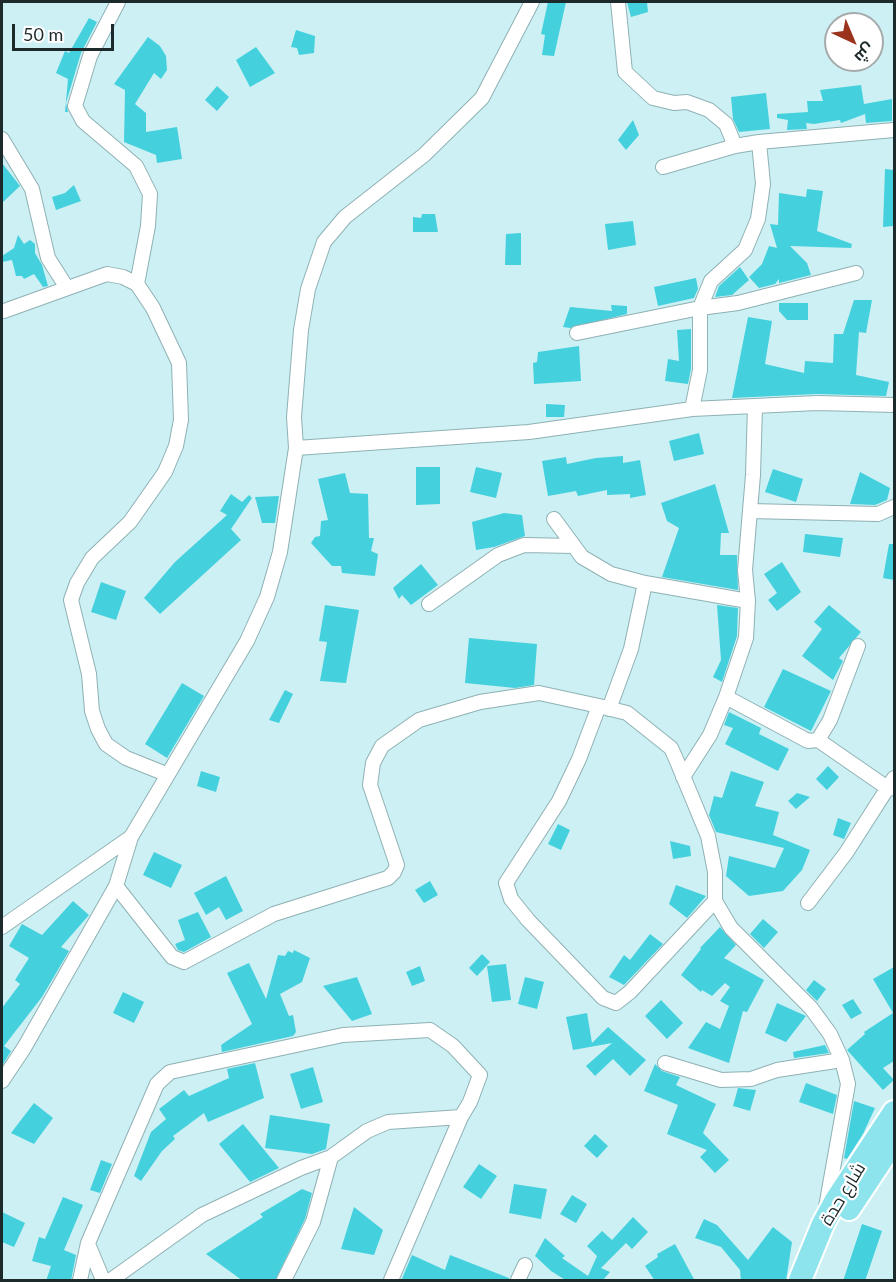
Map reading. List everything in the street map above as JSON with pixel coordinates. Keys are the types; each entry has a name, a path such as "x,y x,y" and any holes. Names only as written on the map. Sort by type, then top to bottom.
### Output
{"main road":[{"name":"شارع حدة","path":"815,1281 843,1203 894,1112"},
{"name":"شارع حدة","path":"801,1280 823,1224 894,1141"}],"street":[{"path":"118,2 90,56 75,106 83,121 136,166 150,194 148,226 137,284"},
{"path":"2,1081 24,1048 116,886 131,837 166,774 247,640 267,597 280,552 296,448 294,417 301,330 308,289 324,242 345,217 424,155 482,98 532,2"},
{"path":"618,2 625,72 653,98 674,103 687,102 709,110 726,124 735,146"},
{"path":"663,167 735,146 759,142 894,130"},
{"path":"2,139 32,189 48,258 67,288"},
{"path":"692,409 700,370 700,308 711,282 745,250 758,219 764,184 759,142"},
{"path":"577,333 700,308 738,303 856,273"},
{"path":"4,311 107,274 137,284 153,308 178,363 182,394 176,446 156,488 130,522 92,558 77,583 71,600 89,674 92,711 106,744 126,758 166,774"},
{"path":"296,448 529,432 692,409 817,403 894,405"},
{"path":"683,777 710,735 746,638 748,601 746,570 755,407"},
{"path":"750,511 878,514 894,507"},
{"path":"554,519 582,557 611,574 645,583 748,601"},
{"path":"429,604 498,555 524,545 574,546"},
{"path":"645,583 631,649 559,801 506,883 511,899 603,998 616,1003 630,992 715,901"},
{"path":"818,740 830,720 858,646"},
{"path":"116,886 172,957 184,962 274,914 388,878 394,872 397,864 370,785 373,763 382,746 419,720 480,702 539,693 627,713 671,748 708,836 715,872 715,901 731,928 811,1008 830,1034 842,1060 848,1084 823,1224"},
{"path":"726,697 808,741 818,740 892,784 846,853 808,903"},
{"path":"2,927 131,837"},
{"path":"80,1281 88,1243 157,1084 170,1072 343,1035 430,1030 453,1046 480,1075 391,1281"},
{"path":"665,1063 721,1080 751,1079 777,1070 842,1060"},
{"path":"111,1281 202,1215 301,1168 331,1157 367,1131 388,1122 461,1117"},
{"path":"284,1281 313,1222 331,1157"},
{"path":"88,1243 103,1281"},
{"path":"518,1281 525,1265"}],"building":[{"path":"548,2 566,2 554,56 542,55 545,35 541,34"},
{"path":"627,2 647,2 648,12 631,17"},
{"path":"89,18 97,22 81,53 66,103 68,112 65,112 68,79 56,73 65,51 69,53"},
{"path":"296,30 315,36 314,53 299,55 297,48 291,47"},
{"path":"148,37 160,46 166,56 167,70 161,79 154,73 135,104 146,113 146,132 177,127 182,159 157,163 156,155 124,142 125,90 114,84"},
{"path":"256,47 275,73 250,87 236,60"},
{"path":"861,85 864,104 892,99 892,121 866,123 865,114 841,123 840,120 806,123 807,129 787,130 788,120 777,118 777,114 808,112 807,101 823,101 820,90"},
{"path":"217,86 229,97 217,111 205,100"},
{"path":"766,93 770,129 739,132 733,119 731,97"},
{"path":"633,120 639,135 626,150 618,140"},
{"path":"2,163 20,186 2,203"},
{"path":"885,169 894,170 894,226 883,227"},
{"path":"74,185 81,201 56,210 52,197 65,193"},
{"path":"807,189 823,191 817,231 852,244 851,248 790,246 807,263 811,275 779,283 779,279 775,284 759,288 749,277 762,264 769,246 777,248 770,224 778,225 779,193 806,197"},
{"path":"422,214 435,214 438,232 413,232 413,217 421,218"},
{"path":"633,221 636,245 608,250 605,224"},
{"path":"521,233 521,265 505,265 506,234"},
{"path":"18,235 24,244 30,240 35,244 35,253 42,265 48,286 43,287 34,274 24,279 22,276 16,276 12,260 2,262 2,256 14,248"},
{"path":"740,267 749,280 732,295 715,297 719,286"},
{"path":"696,278 698,289 694,298 658,306 654,287"},
{"path":"854,300 872,300 866,333 859,332 856,375 889,382 886,396 817,394 732,398 748,317 772,321 765,364 804,373 805,361 833,363 834,334 843,334"},
{"path":"779,303 808,303 808,320 787,320 779,311"},
{"path":"611,305 627,306 627,314 570,328 563,327 570,307 612,311"},
{"path":"691,329 691,369 688,384 665,381 668,359 679,361 677,330"},
{"path":"579,346 581,381 534,384 533,363 537,362 538,352"},
{"path":"546,404 565,405 564,417 546,417"},
{"path":"699,433 704,454 674,461 669,441"},
{"path":"623,456 623,463 640,460 646,495 630,498 630,494 607,495 607,490 578,496 576,491 548,496 542,461 566,457 567,464 596,458"},
{"path":"416,467 440,467 440,504 416,505"},
{"path":"476,467 502,473 496,498 470,492"},
{"path":"773,469 803,479 796,502 765,492"},
{"path":"860,472 890,488 887,500 875,505 850,504"},
{"path":"345,473 350,493 368,494 369,538 374,538 371,551 378,554 375,576 342,573 341,566 332,566 311,543 315,537 320,536 321,521 328,520 318,479"},
{"path":"715,484 729,533 721,533 720,555 737,555 738,590 662,577 679,528 667,521 661,503"},
{"path":"231,494 242,502 249,495 252,498 231,529 241,540 160,614 144,598 175,562 227,515 220,511"},
{"path":"279,496 275,523 262,523 255,497"},
{"path":"504,513 522,515 525,536 494,547 476,550 472,522"},
{"path":"805,534 843,538 840,557 803,552"},
{"path":"889,544 894,544 894,580 883,578"},
{"path":"782,562 801,592 777,611 768,600 777,593 764,574"},
{"path":"421,564 438,585 411,605 402,595 399,599 393,588"},
{"path":"101,582 126,591 116,620 91,612"},
{"path":"325,605 359,610 346,683 320,681 327,642 319,641"},
{"path":"717,605 738,608 737,636 722,682 713,677 721,660"},
{"path":"829,605 861,632 839,658 843,661 833,680 802,656 822,629 814,622"},
{"path":"469,638 537,644 534,685 515,688 465,683"},
{"path":"783,669 831,691 811,731 764,707"},
{"path":"182,683 204,696 167,758 145,744"},
{"path":"285,690 293,694 279,723 269,720"},
{"path":"729,712 761,728 759,734 789,749 778,771 725,744 733,728 724,725"},
{"path":"828,766 839,777 827,790 816,779"},
{"path":"201,771 220,777 216,792 197,786"},
{"path":"731,771 764,782 755,806 779,812 773,835 810,850 802,870 783,891 749,896 726,876 729,856 775,868 784,848 716,832 709,815 714,796 722,798"},
{"path":"797,793 810,797 796,809 788,801"},
{"path":"838,818 851,823 844,839 833,835"},
{"path":"558,824 570,830 561,850 548,844"},
{"path":"670,841 690,846 691,856 673,859"},
{"path":"154,852 182,865 171,888 143,875"},
{"path":"226,876 243,911 226,920 219,907 206,915 194,893"},
{"path":"430,881 438,895 424,903 415,890"},
{"path":"676,885 706,896 687,918 669,904"},
{"path":"73,901 89,915 61,947 69,951 42,997 4,1046 11,1051 2,1066 2,1008 20,984 15,980 29,958 9,946 22,924 42,935"},
{"path":"198,912 211,937 184,952 178,950 175,944 185,940 178,920"},
{"path":"763,919 778,932 764,948 750,934"},
{"path":"720,927 736,945 724,958 764,980 747,1012 743,1011 729,1063 688,1048 706,1022 720,1029 729,1006 720,1001 730,987 725,983 712,996 702,990 701,992 681,975 700,948"},
{"path":"650,934 663,944 624,985 609,977 624,955 630,960"},
{"path":"294,950 310,958 302,982 280,994 289,1016 293,1015 296,1032 293,1036 222,1052 221,1045 252,1024 227,973 249,963 266,999 278,955 285,956 288,951 293,953"},
{"path":"482,954 490,962 477,976 469,968"},
{"path":"506,964 511,1000 492,1002 487,966"},
{"path":"420,966 425,981 412,986 406,972"},
{"path":"894,967 894,1061 883,1068 894,1080 883,1090 847,1050 865,1034 864,1032 893,1013 873,979"},
{"path":"357,977 372,1014 352,1021 323,986"},
{"path":"525,977 544,982 537,1009 518,1004"},
{"path":"814,980 826,989 817,1001 806,990"},
{"path":"123,992 144,1002 134,1023 113,1013"},
{"path":"853,999 862,1013 851,1019 842,1005"},
{"path":"661,1000 683,1023 667,1039 645,1016"},
{"path":"777,1003 806,1016 786,1042 765,1033"},
{"path":"587,1013 592,1043 608,1027 646,1060 630,1076 613,1059 595,1076 586,1066 612,1043 573,1050 566,1017"},
{"path":"825,1045 829,1053 794,1058 793,1052"},
{"path":"255,1063 264,1098 208,1122 204,1113 173,1136 175,1139 162,1151 141,1181 134,1176 151,1132 166,1119 159,1109 184,1090 189,1096 229,1078 227,1069"},
{"path":"655,1064 662,1071 680,1077 676,1085 716,1104 703,1133 729,1160 715,1173 700,1157 707,1150 667,1134 678,1105 644,1091"},
{"path":"313,1067 323,1102 301,1109 290,1074"},
{"path":"806,1083 837,1095 833,1114 799,1102"},
{"path":"738,1088 756,1090 750,1111 733,1106"},
{"path":"854,1101 875,1108 863,1134 847,1159 844,1158"},
{"path":"34,1103 53,1118 34,1144 11,1133"},
{"path":"270,1115 330,1124 326,1149 312,1154 265,1148"},
{"path":"243,1124 279,1168 250,1182 219,1144"},
{"path":"595,1134 608,1146 597,1158 584,1146"},
{"path":"101,1160 112,1164 100,1193 90,1190"},
{"path":"479,1164 497,1176 481,1199 463,1187"},
{"path":"514,1184 547,1189 541,1219 509,1213"},
{"path":"302,1189 312,1193 305,1219 275,1281 243,1281 206,1254 263,1217 260,1214"},
{"path":"572,1195 587,1204 576,1223 560,1214"},
{"path":"63,1197 83,1205 64,1250 76,1255 71,1281 46,1281 51,1266 32,1261 39,1237 45,1239"},
{"path":"354,1207 383,1230 374,1255 341,1249"},
{"path":"2,1212 25,1223 14,1247 2,1242"},
{"path":"633,1217 648,1232 632,1249 626,1243 601,1268 610,1272 602,1281 567,1281 551,1271 535,1256 545,1238 565,1256 562,1258 588,1276 597,1256 587,1246 602,1231 612,1240"},
{"path":"704,1219 717,1225 748,1260 773,1227 792,1242 786,1281 741,1281 740,1270 721,1247 695,1238"},
{"path":"862,1224 882,1231 865,1281 843,1281"},
{"path":"675,1244 695,1281 655,1281 645,1266 658,1257 657,1254"},
{"path":"412,1255 445,1270 450,1255 509,1278 509,1281 401,1281"}]}
